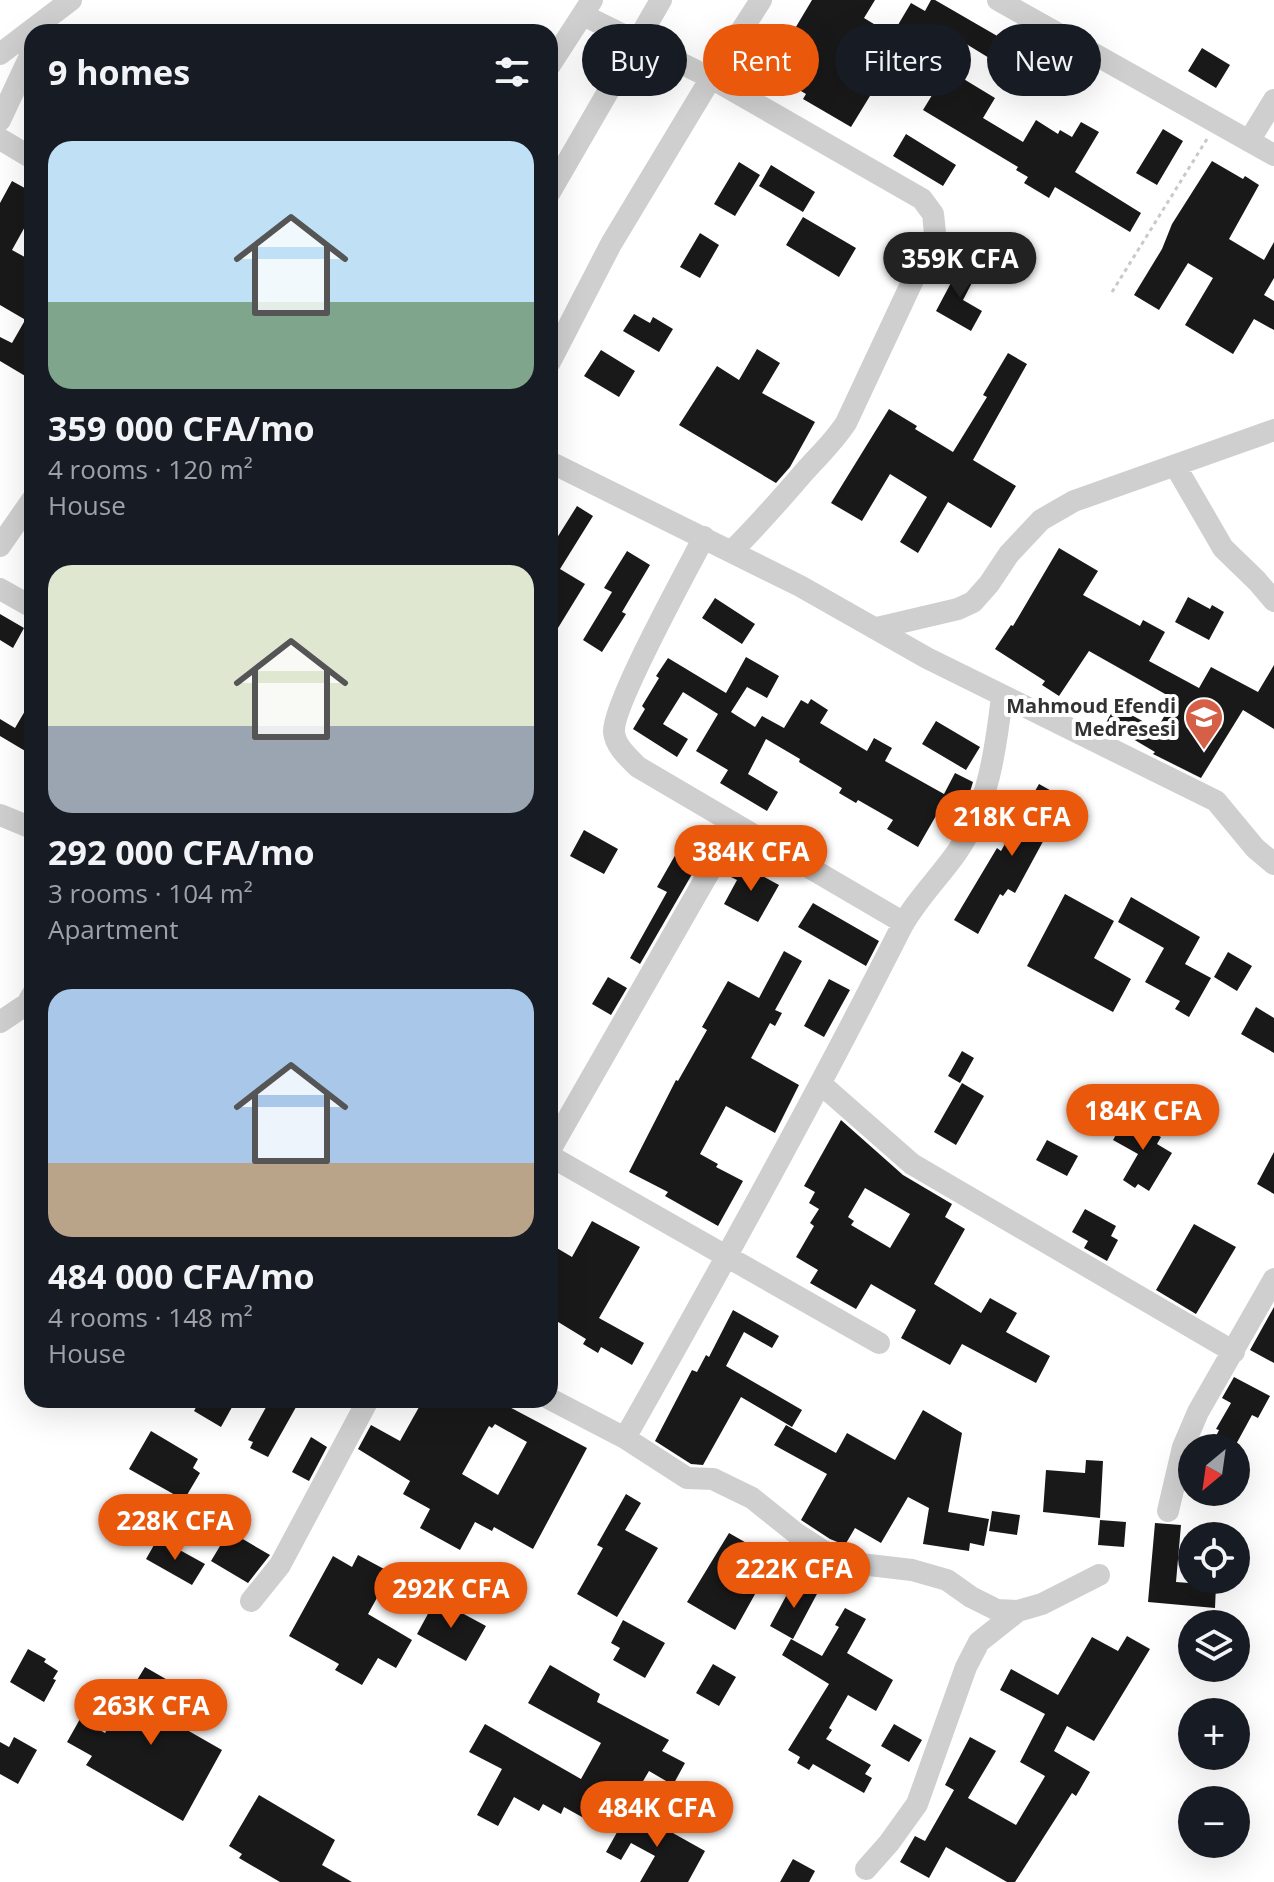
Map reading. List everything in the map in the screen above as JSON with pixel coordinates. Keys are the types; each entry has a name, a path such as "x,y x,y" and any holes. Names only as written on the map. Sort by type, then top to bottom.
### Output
{"street":[{"path":"46,24 71,0"},
{"path":"648,24 661,0"},
{"path":"746,24 761,0"},
{"path":"998,0 1274,155"},
{"path":"558,53 588,7 612,24"},
{"path":"0,54 24,39"},
{"path":"0,120 24,69"},
{"path":"558,347 611,244 703,91"},
{"path":"558,178 607,96"},
{"path":"732,551 829,448 846,423 935,233 933,214 922,199 742,96"},
{"path":"1249,141 1274,100"},
{"path":"0,139 24,153"},
{"path":"877,628 958,609 973,602 1009,554 1041,520 1074,501 1274,430"},
{"path":"558,466 732,551 927,658 1216,801 1255,848 1274,864"},
{"path":"1176,467 1223,548 1274,601"},
{"path":"0,546 24,512"},
{"path":"704,537 623,700 614,732 622,752 638,767 904,923"},
{"path":"0,589 24,602"},
{"path":"625,1438 822,1085 904,923 959,849 982,799 997,742 1002,696"},
{"path":"0,815 24,825"},
{"path":"558,1136 736,825"},
{"path":"0,1022 24,1006"},
{"path":"822,1085 912,1164 1234,1352"},
{"path":"558,1161 879,1343"},
{"path":"1168,1511 1183,1447 1198,1412 1274,1279"},
{"path":"558,1403 625,1438 687,1478 713,1479 752,1498 823,1551 852,1563 912,1570 947,1580 997,1610 1018,1611 1042,1604 1099,1575"},
{"path":"251,1601 280,1565 364,1408"},
{"path":"971,1597 980,1622 979,1642"},
{"path":"866,1869 917,1804 966,1667 979,1642 1018,1611"}],"path":[{"path":"1112,292 1217,122"}],"building":[{"path":"812,0 875,0 864,18 874,24 835,24 835,96 870,96 851,127 803,99 805,96 819,96 819,24 798,24"},
{"path":"931,0 935,0 987,30 987,57 971,47 971,24 899,24 911,3 925,11"},
{"path":"1202,48 1230,65 1216,88 1188,71"},
{"path":"971,83 987,96 995,98 983,118 1023,142 1036,120 1058,134 1060,130 1072,137 1081,122 1099,132 1075,172 1141,213 1130,232 1055,187 1049,198 1024,183 1028,177 1016,170 1018,167 923,110 932,96 971,96"},
{"path":"1163,129 1183,141 1157,185 1136,173"},
{"path":"906,134 956,165 943,186 893,156"},
{"path":"1212,161 1259,185 1229,239 1264,260 1274,242 1274,278 1264,295 1274,301 1274,330 1254,319 1233,354 1185,325 1213,278 1188,263 1159,310 1134,295 1162,249 1172,224"},
{"path":"739,162 760,175 735,216 714,204"},
{"path":"771,165 815,192 803,212 759,186"},
{"path":"12,181 24,188 24,228 12,250 24,257 24,319 0,305 0,203"},
{"path":"803,217 856,248 839,277 786,245"},
{"path":"700,233 719,245 700,278 680,267"},
{"path":"961,264 977,273 963,300 982,311 971,331 936,311"},
{"path":"634,314 650,323 653,317 673,329 659,352 623,331"},
{"path":"24,322 24,375 0,361 0,337 12,343"},
{"path":"757,349 780,363 762,393 815,422 790,467 776,483 679,425 717,366 739,380"},
{"path":"601,350 635,371 619,397 584,376"},
{"path":"1008,353 1027,364 973,460 1016,486 991,528 948,502 918,553 900,542 927,497 890,474 862,521 831,503 889,409 953,452 987,397 983,395"},
{"path":"577,506 593,516 560,569 585,584 558,628 558,536"},
{"path":"1059,548 1098,571 1083,595 1140,626 1143,620 1165,632 1149,661 1199,688 1211,667 1258,692 1274,665 1274,729 1243,710 1201,778 1153,754 1155,752 1106,723 1115,706 1157,729 1174,699 1089,651 1059,696 1042,685 1045,681 995,649 1013,626"},
{"path":"627,551 650,565 622,612 626,614 602,652 583,640 612,592 604,588"},
{"path":"1188,597 1210,609 1212,605 1224,612 1209,640 1175,622"},
{"path":"715,598 755,624 742,644 702,618"},
{"path":"0,614 24,628 13,648 0,640"},
{"path":"746,657 779,676 767,698 747,687 731,712 755,727 762,716 784,728 801,700 808,704 811,699 828,710 820,723 867,751 874,738 892,748 885,761 944,794 955,773 973,782 968,798 952,823 937,814 918,847 887,829 893,820 839,793 842,788 766,739 748,774 778,792 767,811 720,783 728,770 696,751 718,714 683,692 663,724 688,739 677,757 633,729 645,709 642,706 659,678 656,676 668,658 726,693"},
{"path":"24,713 24,750 0,736 0,719 15,728"},
{"path":"936,721 980,747 966,770 922,744"},
{"path":"1039,784 1066,799 1015,893 1008,889 1003,896 1000,894 978,934 954,920 997,848 1001,851"},
{"path":"584,830 618,849 604,874 570,856"},
{"path":"681,845 702,857 640,964 630,958 667,892 657,887"},
{"path":"739,863 779,885 758,922 724,904 737,880 731,877"},
{"path":"1065,894 1114,921 1094,958 1131,979 1113,1012 1027,966"},
{"path":"1131,897 1200,937 1185,964 1211,978 1189,1017 1175,1009 1180,1001 1145,982 1164,948 1118,922"},
{"path":"813,903 879,941 866,966 798,927"},
{"path":"784,951 802,961 775,1010 782,1013 775,1026 770,1023 751,1058 799,1085 775,1133 726,1106 700,1154 718,1164 716,1167 743,1181 718,1226 665,1196 668,1192 629,1172 676,1080 707,1030 702,1027 728,981 759,998"},
{"path":"1228,952 1252,966 1237,991 1214,977"},
{"path":"608,977 627,988 611,1015 592,1004"},
{"path":"829,979 850,990 824,1037 804,1026"},
{"path":"1256,1007 1274,1018 1274,1053 1241,1034"},
{"path":"962,1051 974,1058 960,1083 948,1076"},
{"path":"962,1083 984,1096 956,1145 934,1132"},
{"path":"1138,1115 1159,1127 1155,1134 1161,1137 1157,1144 1172,1153 1149,1191 1138,1184 1135,1188 1123,1180 1138,1154 1113,1140 1126,1117 1134,1122"},
{"path":"841,1120 903,1175 952,1204 945,1217 965,1229 934,1284 981,1313 990,1298 1017,1313 1006,1332 1050,1356 1036,1383 962,1344 950,1365 901,1338 916,1310 871,1284 856,1309 810,1283 818,1270 796,1257 814,1226 810,1223 819,1209 809,1203 815,1192 804,1186","holes":["865,1188 910,1214 890,1248 851,1225 854,1221 848,1217"]},
{"path":"1047,1140 1078,1156 1067,1176 1036,1160"},
{"path":"1274,1152 1274,1194 1257,1184"},
{"path":"1085,1209 1116,1226 1111,1236 1118,1240 1107,1261 1084,1248 1088,1241 1072,1232"},
{"path":"592,1221 640,1247 599,1318 644,1343 632,1365 601,1347 598,1353 583,1344 586,1339 558,1322 558,1249 572,1257"},
{"path":"1194,1224 1236,1247 1196,1314 1156,1290"},
{"path":"1274,1307 1274,1363 1250,1350"},
{"path":"733,1310 779,1336 772,1348 744,1332 726,1366 802,1410 792,1427 741,1397 703,1465 691,1464 655,1441 692,1370 697,1372 706,1355 709,1357"},
{"path":"1234,1377 1270,1396 1258,1418 1252,1415 1242,1434 1217,1434 1219,1430 1216,1429 1231,1403 1222,1398"},
{"path":"196,1408 232,1408 221,1427 194,1411"},
{"path":"266,1408 296,1408 268,1457 250,1448 253,1442 248,1440"},
{"path":"419,1408 511,1408 587,1448 533,1549 494,1527 492,1531 475,1522 460,1550 420,1528 430,1509 403,1494 410,1481 358,1449 371,1425 400,1441","holes":["495,1424 527,1442 498,1495 462,1474 489,1426 492,1428"]},
{"path":"923,1410 962,1433 948,1512 989,1519 984,1546 970,1543 969,1551 923,1544 929,1508 908,1497 881,1543 855,1528 845,1545 801,1520 827,1474 774,1445 786,1425 836,1453 847,1433 895,1460"},
{"path":"151,1431 198,1459 193,1468 200,1473 184,1500 129,1469"},
{"path":"311,1437 327,1447 309,1481 292,1472"},
{"path":"1086,1460 1103,1461 1100,1518 1043,1512 1046,1470 1085,1473"},
{"path":"626,1494 641,1503 625,1530 658,1548 617,1617 577,1594 603,1548 597,1545"},
{"path":"992,1511 1020,1515 1017,1535 989,1531"},
{"path":"1100,1520 1126,1522 1124,1547 1098,1545"},
{"path":"1155,1523 1178,1525 1178,1594 1216,1594 1215,1608 1148,1602"},
{"path":"229,1531 270,1555 248,1583 211,1561"},
{"path":"729,1533 771,1557 765,1567 769,1569 735,1630 687,1602"},
{"path":"158,1538 205,1564 192,1585 146,1559"},
{"path":"358,1555 384,1569 376,1583 383,1587 368,1614 412,1640 396,1668 378,1658 362,1685 335,1670 339,1664 289,1636 333,1556 352,1567"},
{"path":"800,1582 818,1592 793,1639 770,1626 792,1585 796,1588"},
{"path":"436,1599 486,1626 466,1661 417,1634"},
{"path":"845,1608 866,1619 847,1653 893,1680 876,1711 848,1695 826,1739 871,1765 865,1774 872,1778 864,1793 813,1764 809,1770 797,1763 800,1757 788,1750 829,1684 782,1655 791,1639 822,1656 839,1627 835,1625"},
{"path":"623,1620 665,1643 645,1678 613,1660 620,1648 611,1643"},
{"path":"1127,1636 1150,1649 1094,1741 1067,1726 1054,1751 1090,1772 1076,1796 1072,1793 1015,1882 1007,1882 946,1847 929,1878 900,1862 915,1836 925,1841 954,1790 945,1785 970,1737 996,1751 968,1798 1016,1825 1044,1778 1020,1762 1045,1714 1000,1690 1011,1669 1058,1695 1092,1637 1118,1651"},
{"path":"28,1649 46,1659 44,1662 58,1671 44,1702 10,1682"},
{"path":"713,1664 736,1677 719,1706 696,1693"},
{"path":"550,1665 600,1694 597,1702 669,1740 662,1751 685,1763 673,1785 649,1771 629,1805 607,1792 591,1822 564,1807 561,1814 543,1804 539,1811 514,1797 498,1826 477,1815 502,1769 469,1752 485,1724 581,1779 601,1743 528,1703"},
{"path":"145,1667 190,1693 173,1722 222,1750 183,1821 86,1765 92,1756 67,1742 80,1719 105,1733"},
{"path":"894,1724 922,1740 909,1762 881,1746"},
{"path":"14,1737 37,1750 18,1784 0,1774 0,1742 9,1747"},
{"path":"259,1795 335,1840 322,1865 352,1882 280,1882 239,1858 242,1854 229,1846"},
{"path":"630,1809 705,1851 688,1882 640,1882 655,1856 631,1843 621,1860 606,1852"},
{"path":"793,1859 815,1871 809,1882 780,1882"}],"place":[{"name":"Mahmoud Efendi Medresesi","path":"1204,751"}]}
